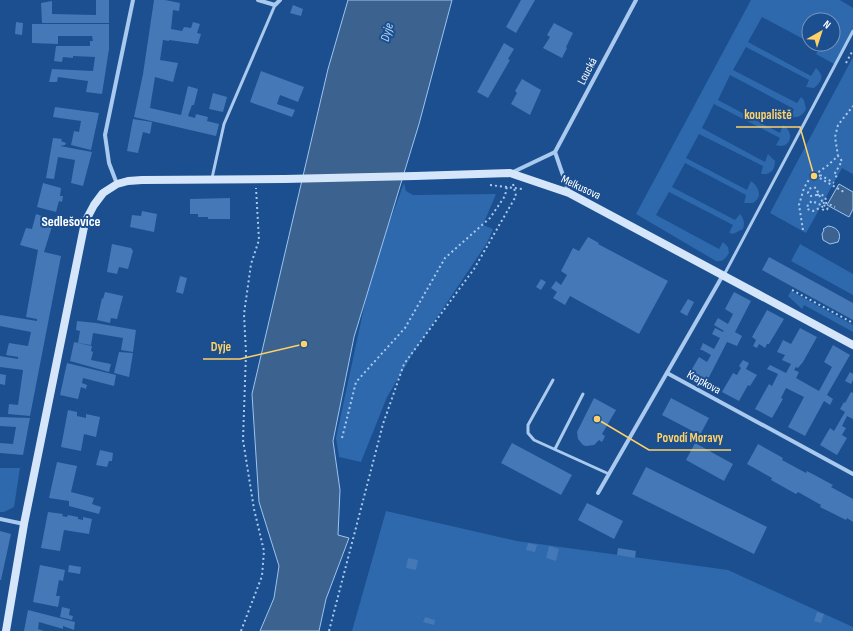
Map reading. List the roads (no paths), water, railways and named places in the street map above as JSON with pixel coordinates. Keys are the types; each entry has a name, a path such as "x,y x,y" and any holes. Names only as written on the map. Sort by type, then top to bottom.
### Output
{"street":[{"path":"6,631 24,524 85,222 94,205 103,193 117,184 109,163 105,135 133,0"},
{"path":"258,0 275,5 280,0"},
{"name":"Loucká","path":"555,152 636,0"},
{"path":"510,173 555,152 569,193"},
{"name":"Melkusova","path":"117,184 142,180 284,179 510,173 569,193 724,274 853,345"},
{"path":"598,493 724,274"},
{"name":"Krapkova","path":"667,373 853,474"},
{"path":"0,519 24,524"}],"lane":[{"path":"211,180 224,124 275,5"},
{"path":"724,274 853,31"},
{"path":"553,380 528,425 528,433 534,440 609,474"},
{"path":"555,449 583,394"}],"water":[{"path":"348,0 452,0 419,124 354,337 333,441 340,490 338,535 349,538 326,599 319,631 260,631 274,598 279,566 259,502 252,394 328,69"},
{"path":"839,184 853,192 853,209 849,217 827,205"},
{"path":"828,226 837,229 840,236 838,242 830,244 823,240 823,229"}],"place":[{"name":"koupaliště","path":"814,176"},
{"name":"Dyje","path":"304,344"},
{"name":"Povodí Moravy","path":"597,419"}],"district":[{"name":"Sedlešovice","path":"71,221"}]}
